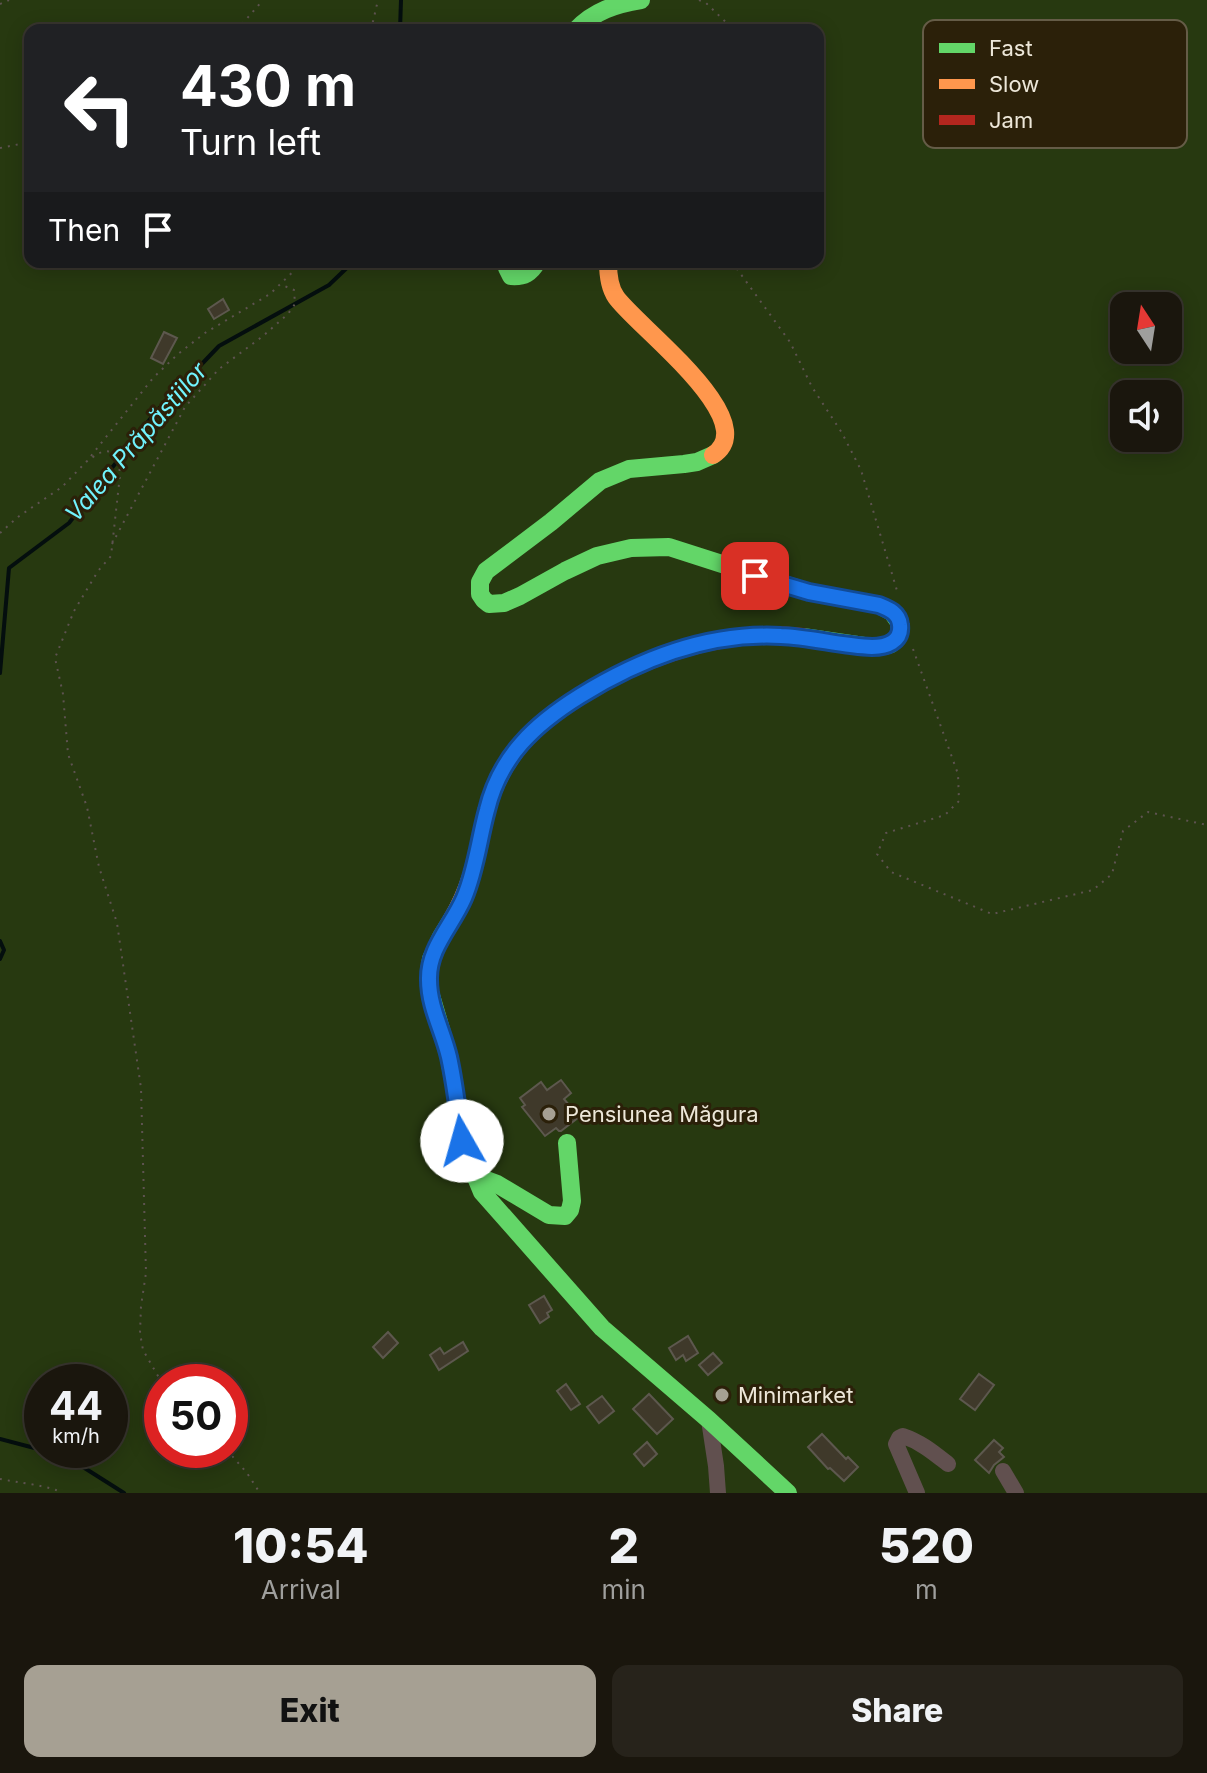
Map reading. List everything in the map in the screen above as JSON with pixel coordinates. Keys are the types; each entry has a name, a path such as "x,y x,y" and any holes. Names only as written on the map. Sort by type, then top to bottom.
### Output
{"main road":[{"path":"581,24 600,10 641,0"},
{"path":"507,268 511,276 522,277 534,268"},
{"path":"609,268 611,287 618,300 711,396 720,413 725,441 720,453 710,460 632,468 594,485 547,526 489,568 481,577 481,598 487,603 498,604 514,600 574,565 611,551 633,546 669,547 776,583 879,605 897,616 899,635 894,643 871,647 803,637 751,636 664,654 627,669 577,698 536,728 513,752 500,773 487,809 471,881 432,957 429,971 431,997 449,1055 462,1141 482,1192 594,1321 788,1493"},
{"path":"473,1175 485,1177 554,1217 562,1218 568,1215 572,1201 567,1143"}],"street":[{"path":"709,1420 718,1493"},
{"path":"917,1493 898,1451 896,1444 899,1438 903,1436 913,1440 948,1464"},
{"path":"1003,1471 1016,1493"}],"path":[{"path":"0,4 9,0"},
{"path":"242,24 263,0"},
{"path":"372,24 378,0"},
{"path":"699,0 728,24"},
{"path":"0,148 24,143"},
{"path":"0,533 62,487 86,462 153,378 178,354 205,333 270,294 297,268"},
{"path":"736,268 790,342 812,387 842,433 861,470 898,595"},
{"path":"112,545 185,407 219,369 263,336 295,304 294,290 281,284"},
{"path":"86,462 105,450 112,452 119,463 111,556 98,571 74,611 55,658 63,694 68,754 87,807 99,867 117,923 141,1088 146,1273 140,1333 143,1350 151,1364"},
{"path":"913,651 958,774 959,801 945,815 886,833 877,854 891,872 992,914 1093,890 1112,874 1123,831 1148,812 1207,825"},
{"path":"243,1468 260,1493"},
{"path":"0,1479 55,1488 62,1493"}],"green space":[{"path":"0,0 1207,0 1207,1493 0,1493"}],"building":[{"path":"223,299 229,310 214,319 208,309"},
{"path":"164,332 177,338 163,364 151,358"},
{"path":"561,1080 571,1093 564,1099 579,1117 561,1131 556,1128 545,1136 522,1107 525,1105 520,1098 541,1082 547,1090"},
{"path":"544,1296 552,1310 547,1313 549,1317 540,1323 529,1305"},
{"path":"388,1332 398,1343 383,1358 373,1347"},
{"path":"688,1336 698,1353 686,1361 683,1355 676,1360 669,1348"},
{"path":"463,1342 468,1351 439,1370 430,1355 440,1348 444,1354"},
{"path":"713,1353 722,1363 708,1375 699,1365"},
{"path":"979,1374 994,1385 975,1410 960,1399"},
{"path":"566,1384 580,1404 571,1410 557,1391"},
{"path":"649,1394 673,1419 657,1434 633,1409"},
{"path":"602,1396 614,1411 599,1423 587,1407"},
{"path":"822,1434 858,1467 844,1481 808,1447"},
{"path":"994,1440 1003,1448 999,1452 1004,1457 989,1473 975,1460"},
{"path":"647,1442 657,1454 644,1466 634,1454"}],"waterway":[{"path":"400,24 401,0"},
{"name":"Valea Prăpăstiilor","path":"0,673 9,568 69,523 154,414 219,346 329,285 347,268"},
{"name":"Valea Prăpăstiilor","path":"0,941 4,950 0,959"},
{"path":"0,1439 24,1445"},
{"path":"85,1468 124,1493"}],"traffic: fast":[{"path":"583,24 606,9 641,0"},
{"path":"507,268 511,276 527,274 533,268"},
{"path":"713,455 697,462 629,469 600,481 486,571 480,582 480,594 489,604 504,603 597,556 631,548 669,547 809,592 879,605 892,612 899,622 900,631 891,644 871,647 803,637"},
{"path":"452,919 431,959 430,992 448,1053 468,1158 482,1192 602,1328 788,1493"},
{"path":"473,1175 497,1184 549,1215 565,1216 572,1201 567,1143"}],"traffic: slow":[{"path":"608,268 609,280 616,297 710,397 722,420 725,440 713,455"},
{"path":"452,919 470,880 493,790 503,769 530,734 547,719 606,681"}],"traffic: jam":[{"path":"606,681 653,660 702,644 752,636 803,637"}],"place":[{"name":"Pensiunea Măgura","path":"549,1114"},
{"name":"Minimarket","path":"722,1395"}],"route":[{"path":"462,1141 449,1055 431,997 429,971 432,957 471,881 487,809 500,773 524,738 577,698 617,674 664,654 751,636 803,637 871,647 894,643 899,635 897,616 879,605 809,592 755,576"}]}
